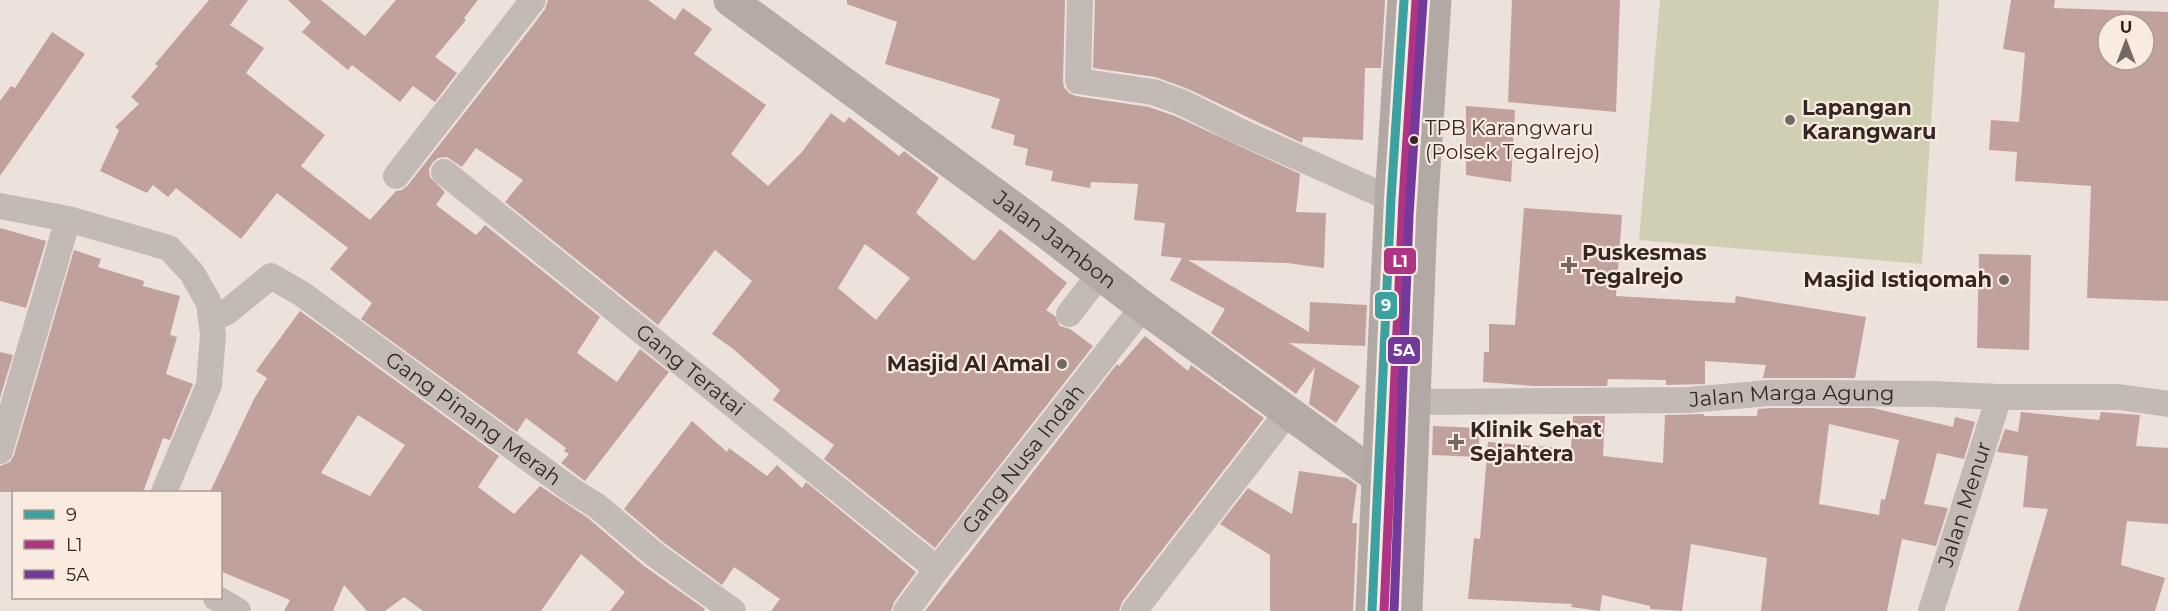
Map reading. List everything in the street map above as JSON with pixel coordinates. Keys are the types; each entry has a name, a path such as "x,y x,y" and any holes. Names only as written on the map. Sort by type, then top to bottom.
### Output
{"main road":[{"name":"Jalan Jambon","path":"730,0 1143,308 1379,478"},
{"path":"1372,611 1391,199 1404,0"},
{"path":"1406,611 1421,215 1435,0"}],"street":[{"path":"396,176 533,0"},
{"path":"1080,0 1078,81 1153,92 1181,102 1237,130 1391,199"},
{"name":"Gang Teratai","path":"444,172 937,569"},
{"path":"0,206 68,219 168,248 192,273 209,303 213,335 209,385 164,491"},
{"path":"0,451 68,219"},
{"path":"1069,314 1100,274"},
{"name":"Gang Pinang Merah","path":"211,319 227,312 272,276 302,294 573,491 597,506 654,554 733,611"},
{"name":"Gang Nusa Indah","path":"906,611 1143,308"},
{"name":"Jalan Marga Agung","path":"1414,402 1689,400 1769,393 2119,397 2168,404"},
{"name":"Jalan Menur","path":"1932,611 1999,397"},
{"path":"1134,611 1287,413"},
{"path":"219,599 238,611"}],"green space":[{"name":"Lapangan Karangwaru","path":"1660,0 1939,0 1922,264 1639,240"}],"building":[{"path":"209,0 248,0 230,25 264,48 246,73 325,135 301,166 370,220 396,191 408,185 531,28 545,9 548,0 648,0 675,20 683,8 712,29 694,54 766,105 731,154 768,186 802,152 831,113 844,123 849,117 899,156 904,151 939,178 916,213 973,260 1000,229 1067,283 1046,310 1055,316 1060,326 1070,329 1093,346 935,548 824,459 834,445 773,400 780,390 732,348 712,334 752,281 715,250 658,325 505,202 523,180 476,148 462,167 447,157 438,158 429,169 430,177 445,192 436,205 476,235 485,225 600,317 577,353 617,382 640,349 669,372 585,481 561,463 569,454 564,451 566,448 526,418 517,432 361,319 372,303 330,269 348,248 277,193 241,239 176,188 168,197 153,185 147,193 100,171 119,130 115,127 139,104 131,97 158,66 155,64","holes":["865,244 910,278 876,320 838,288"]},
{"path":"288,0 321,0 365,36 396,0 478,0 464,18 466,20 435,57 457,73 435,102 413,86 400,102 352,65 348,70 302,32 311,22"},
{"path":"847,0 1065,0 1063,81 1069,93 1149,107 1175,116 1300,174 1296,212 1326,213 1324,268 1287,263 1188,260 1309,332 1310,302 1367,305 1365,346 1289,343 1360,386 1336,423 1309,404 1315,367 1296,394 1211,333 1225,309 1170,280 1182,258 1161,256 1165,223 1134,220 1138,184 1091,182 1090,188 1051,181 1053,171 1025,165 1028,149 1013,145 1015,135 991,128 1000,99 885,64 897,22 847,4"},
{"path":"1095,0 1385,0 1381,68 1365,68 1363,140 1303,137 1302,143 1186,88 1155,77 1093,68"},
{"path":"1512,0 1620,0 1616,112 1508,102"},
{"path":"2011,0 2055,0 2054,8 2168,12 2168,301 2087,298 2091,186 2015,181 2017,152 1989,150 1991,120 2019,122 2025,53 2003,49"},
{"path":"52,32 85,54 0,176 0,101 11,86 15,88"},
{"path":"1466,106 1515,110 1511,182 1466,175"},
{"path":"1524,208 1622,215 1616,296 1735,303 1736,296 1866,317 1855,378 1763,378 1766,365 1705,361 1705,384 1666,385 1666,380 1608,379 1607,386 1534,386 1483,382 1484,352 1489,352 1489,324 1515,325"},
{"path":"0,228 46,241 26,308 0,301"},
{"path":"74,250 101,259 98,267 144,281 143,286 180,296 170,335 177,337 166,374 193,384 170,440 163,438 143,491 0,492 0,466 10,462 14,455"},
{"name":"Masjid Istiqomah","path":"1979,254 2031,255 2029,350 1977,348"},
{"path":"300,311 499,456 478,487 514,514 540,486 588,518 644,566 705,609 703,611 610,611 625,592 581,554 541,611 423,611 404,597 385,611 367,611 344,585 333,611 284,611 290,600 222,572 222,491 210,491 254,399 267,378 256,371","holes":["358,415 405,445 370,496 321,473"]},
{"path":"1145,336 1188,371 1191,365 1264,418 1122,602 1119,611 925,611 1117,364 1119,366"},
{"path":"0,352 13,355 0,398"},
{"path":"1873,408 1953,427 1955,417 1975,422 1964,459 1937,453 1924,504 1948,508 1936,546 1902,539 1887,611 1761,611 1767,558 1691,544 1682,611 1650,609 1650,606 1602,595 1600,611 1571,607 1572,604 1468,599 1474,538 1480,539 1488,442 1571,449 1573,416 1605,416 1603,456 1663,463 1665,415 1757,416 1758,409","holes":["1829,424 1899,440 1885,500 1881,499 1879,515 1819,504"]},
{"path":"2021,412 2099,420 2101,412 2140,415 2136,446 2168,448 2168,524 2127,521 2121,565 2165,578 2155,611 2018,611 2048,509 2023,507 2028,456 1997,452 2005,429 2018,432"},
{"path":"692,421 727,452 729,448 767,476 777,465 802,488 806,482 916,572 894,602 891,611 771,611 780,599 734,567 722,585 663,542 624,509"},
{"name":"Klinik Sehat Sejahtera","path":"1433,426 1480,428 1478,457 1432,455"},
{"path":"1299,471 1347,478 1357,485 1352,523 1357,523 1353,611 1270,611 1270,555 1220,524 1248,488 1292,514"}],"transit line":[{"name":"9","path":"1372,611 1391,199 1404,0"},
{"name":"5A","path":"1394,611 1409,215 1423,0"},
{"name":"L1","path":"1384,611 1403,200 1416,1"}],"place":[{"name":"Lapangan Karangwaru","path":"1790,120"},
{"name":"TPB Karangwaru (Polsek Tegalrejo)","path":"1414,140"},
{"name":"Puskesmas Tegalrejo","path":"1569,265"},
{"name":"Masjid Istiqomah","path":"2004,280"},
{"name":"Masjid Al Amal","path":"1062,364"},
{"name":"Klinik Sehat Sejahtera","path":"1456,442"}]}
